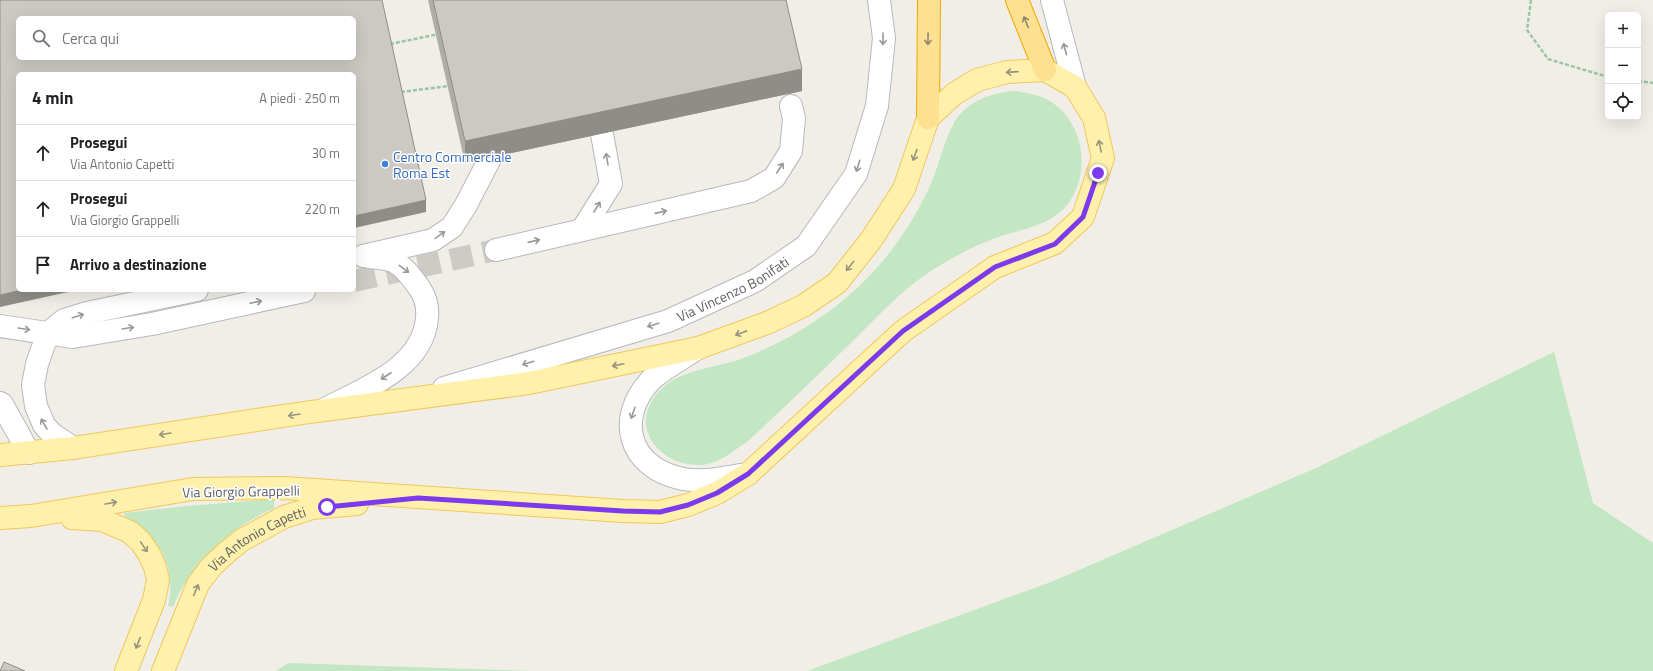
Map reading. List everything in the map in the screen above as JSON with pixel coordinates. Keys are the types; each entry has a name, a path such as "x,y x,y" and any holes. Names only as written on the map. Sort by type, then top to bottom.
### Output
{"highway":[{"path":"928,118 929,0"},
{"path":"1017,0 1045,70"}],"main road":[{"path":"0,455 74,448 323,411 529,383 698,348 767,323 802,306 837,283 872,240 904,189 928,118 954,94 977,80 1007,72 1045,70 1074,87"},
{"name":"Via Giorgio Grappelli","path":"0,518 31,516 193,489 285,488 623,511 660,512 688,505 717,493 748,474 903,331 995,267 1055,244 1083,217 1102,158 1094,118 1074,87"},
{"name":"Via Antonio Capetti","path":"163,671 198,584 211,567 242,540 284,517 312,508 418,498"},
{"path":"31,516 102,520 130,532 141,542 149,554 155,567 158,580 154,600 126,671"}],"street":[{"name":"Via Vincenzo Bonifati","path":"402,401 668,321 755,281 806,246 856,174 877,106 884,38 880,0"},
{"path":"1052,0 1074,87"},
{"path":"496,250 751,191 774,178 791,151 794,118 792,106"},
{"path":"582,230 611,184 601,127"},
{"path":"358,257 433,240 452,227 466,204 499,141 531,136"},
{"path":"323,411 387,376 407,360 423,338 427,309 424,295 409,273 393,261 358,257"},
{"path":"74,448 52,434 44,425 36,406 33,385 37,364 48,333 64,320 87,312 187,292"},
{"path":"0,326 74,337 152,324 299,292"},
{"path":"698,348 651,380 639,395 630,421 635,447 648,464 663,473 679,479 698,480 748,474"},
{"path":"1,403 29,453"}],"path":[{"path":"1531,0 1527,30 1548,59 1605,76"},
{"path":"390,44 441,34"},
{"path":"1641,81 1653,83"},
{"path":"400,92 452,85"}],"green space":[{"path":"1016,91 1043,97 1058,107 1068,118 1075,130 1080,144 1082,159 1081,174 1077,188 1063,210 1044,222 1000,236 975,246 923,276 894,301 748,441 724,458 708,464 689,464 671,458 656,447 647,430 646,417 647,411 653,399 662,388 684,375 741,359 782,341 820,318 855,290 893,249 916,213 931,184 946,140 958,117 971,104 988,96"},
{"path":"1554,352 1593,503 1653,543 1653,671 807,671 1051,582 1316,468"},
{"path":"274,499 274,508 243,525 214,548 190,576 173,607 168,606 170,596 170,576 164,557 153,540 144,531 125,519 124,513 187,506"},
{"path":"288,663 534,671 276,671"}],"building":[{"name":"Centro Commerciale Roma Est","path":"0,0 382,0 426,200 356,216 356,72 16,72 16,291 0,295"},
{"path":"433,0 786,0 802,69 465,141"},
{"path":"4,662 25,671 0,671"}],"tunnel":[{"path":"356,281 496,250"}],"place":[{"name":"Centro Commerciale Roma Est","path":"385,164"}],"route":[{"path":"327,507 418,498 660,512 688,505 717,493 748,474 903,331 995,267 1055,244 1083,217 1098,173"}]}
